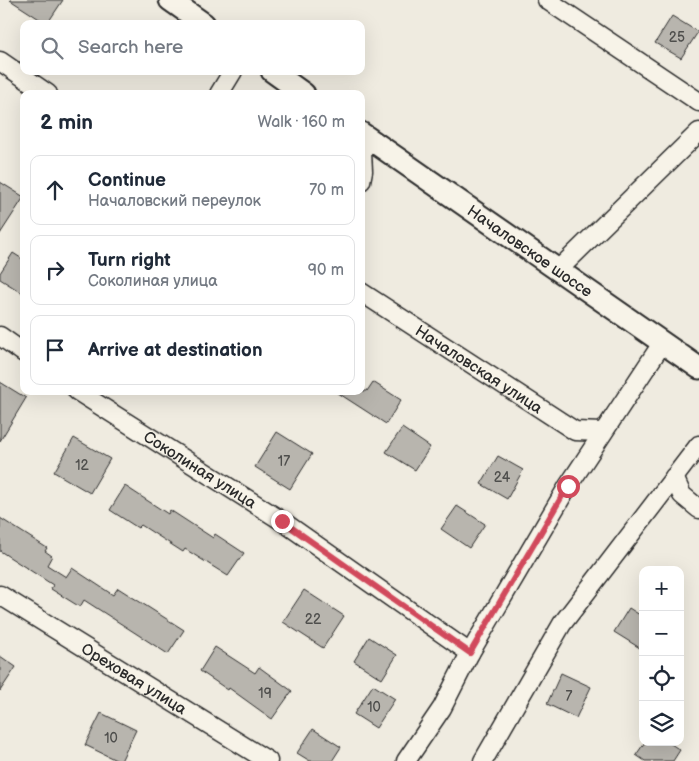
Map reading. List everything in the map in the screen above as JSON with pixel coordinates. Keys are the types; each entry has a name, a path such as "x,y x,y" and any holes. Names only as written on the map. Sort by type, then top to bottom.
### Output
{"main road":[{"path":"170,0 198,20"},
{"path":"278,75 298,90"},
{"name":"Началовское шоссе","path":"365,137 699,368"}],"street":[{"path":"547,0 699,102"},
{"path":"0,61 20,75"},
{"path":"20,75 42,90"},
{"path":"222,90 231,75"},
{"path":"558,270 699,132"},
{"name":"Началовская улица","path":"365,295 575,431 602,432"},
{"path":"0,336 20,350"},
{"path":"406,761 442,708 470,653 602,432 663,342"},
{"name":"Соколиная улица","path":"83,395 282,521 470,653"},
{"path":"483,761 562,624 699,445"},
{"path":"674,477 682,495 699,509"},
{"name":"Ореховая улица","path":"0,595 268,761"}],"building":[{"path":"10,0 63,0 50,20 41,20"},
{"path":"672,16 698,32 681,58 655,43"},
{"path":"0,182 20,194 20,203 0,234"},
{"path":"13,253 20,257 20,292 0,279 0,273"},
{"path":"0,382 26,398 0,441"},
{"path":"373,382 401,400 386,424 341,395 365,395 365,391"},
{"path":"402,428 430,447 415,470 386,452"},
{"path":"277,432 312,454 290,489 255,467"},
{"path":"74,438 110,459 90,493 54,472"},
{"path":"498,456 523,470 507,499 481,484"},
{"path":"125,486 168,514 170,510 213,538 215,534 244,553 228,576 185,549 183,552 141,525 138,528 110,510"},
{"path":"457,506 485,524 469,548 441,529"},
{"path":"0,518 47,548 45,551 52,556 47,565 66,577 72,568 113,595 118,588 184,630 168,654 84,600 80,607 51,589 53,585 0,551"},
{"path":"304,590 344,616 323,648 283,622"},
{"path":"629,608 639,614 639,648 614,632"},
{"path":"369,637 397,655 382,679 354,661"},
{"path":"215,647 255,673 259,667 292,691 272,719 229,688 228,690 200,671"},
{"path":"0,656 16,667 0,691"},
{"path":"561,673 591,687 576,718 547,704"},
{"path":"373,685 395,699 376,728 354,714"},
{"path":"101,713 136,730 121,761 85,745"},
{"path":"313,729 341,747 332,761 310,761 297,753"},
{"path":"642,746 674,746 680,750 673,761 645,761 636,755"}],"route":[{"path":"282,521 470,653 568,486"}]}
